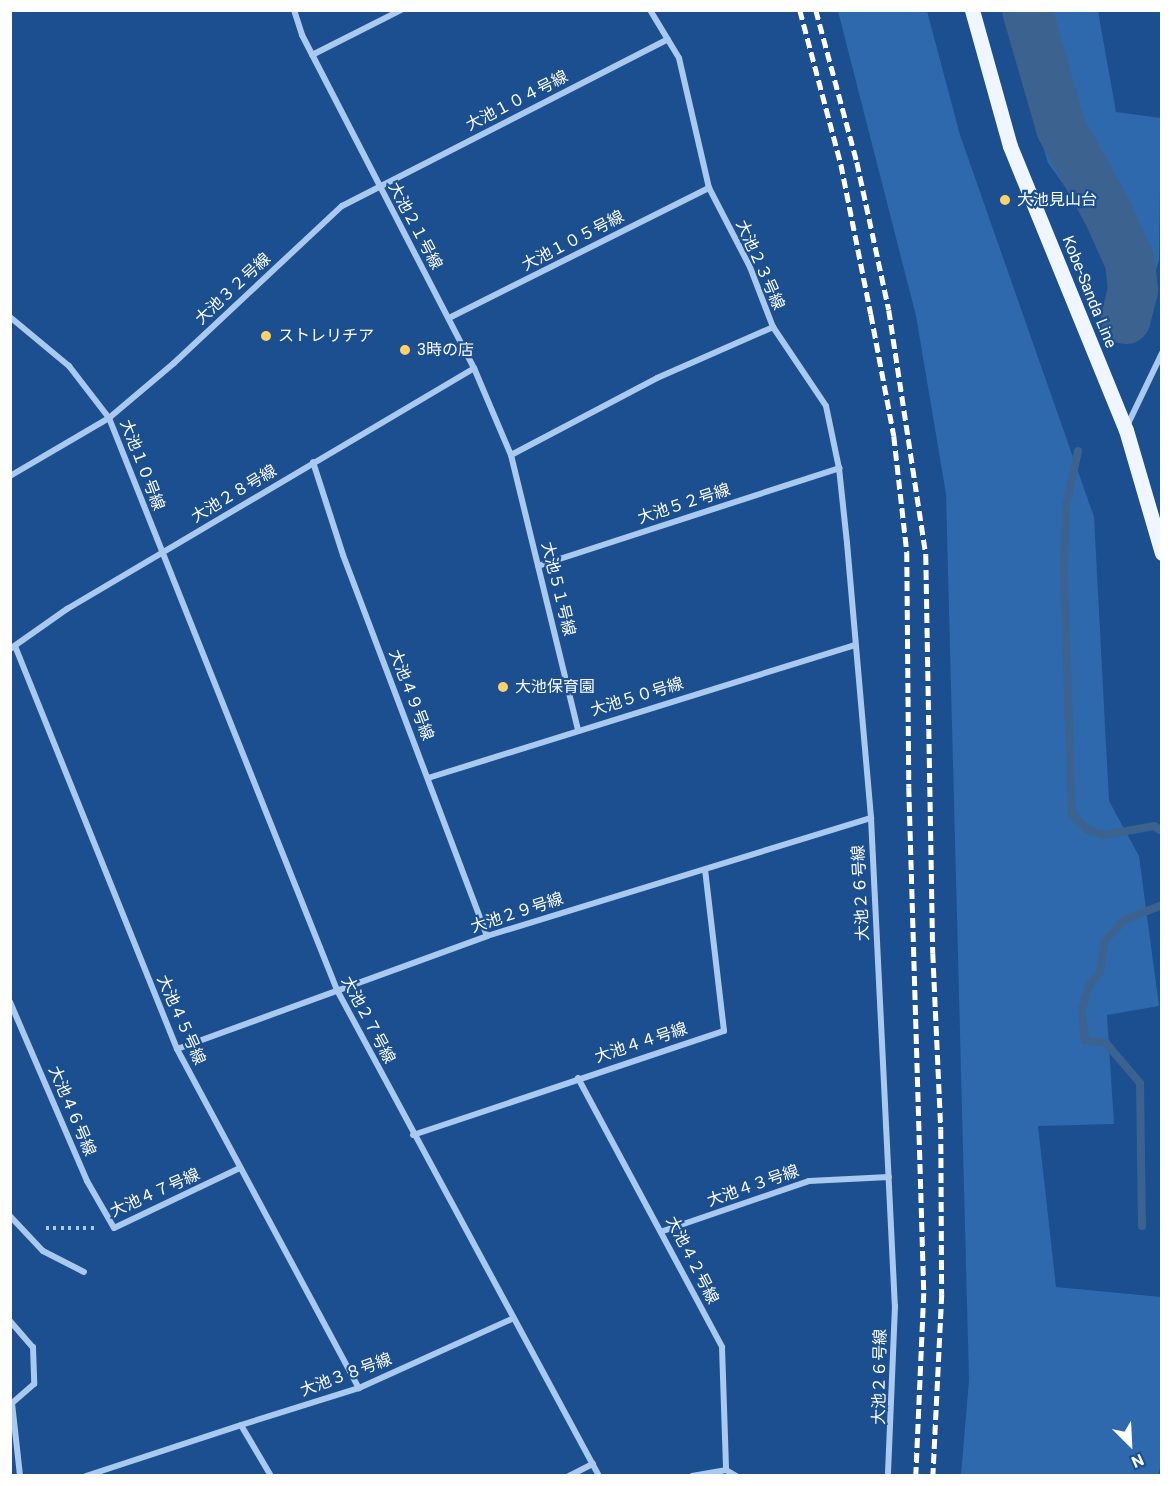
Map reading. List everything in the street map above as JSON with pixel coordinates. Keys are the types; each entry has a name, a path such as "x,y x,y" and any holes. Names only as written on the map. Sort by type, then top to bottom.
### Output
{"main road":[{"name":"Kobe-Sanda Line","path":"972,10 1010,146 1126,430 1161,553"}],"street":[{"name":"大池２１号線","path":"294,10 312,55 474,368 511,455"},
{"path":"312,55 401,10"},
{"name":"大池２３号線","path":"511,455 657,378 773,327 750,267 709,188 679,58 650,10"},
{"name":"大池１０４号線","path":"379,186 668,39"},
{"name":"大池３２号線","path":"10,476 109,418 174,363 342,206 379,186"},
{"name":"大池１０５号線","path":"449,318 709,188"},
{"name":"大池１０号線","path":"10,317 69,366 109,418 161,554"},
{"name":"大池２６号線","path":"773,327 826,406 839,468 871,818 889,1178 895,1306 888,1476"},
{"path":"1126,430 1161,353"},
{"name":"大池２８号線","path":"13,648 67,609 474,368"},
{"name":"大池５１号線","path":"511,455 578,729"},
{"name":"大池４９号線","path":"312,462 343,555 488,936"},
{"name":"大池５２号線","path":"538,566 839,468"},
{"name":"大池２７号線","path":"161,554 337,990 413,1135 599,1476"},
{"name":"大池５０号線","path":"428,778 578,729 855,645"},
{"name":"大池４５号線","path":"13,648 177,1048 359,1388"},
{"name":"大池２９号線","path":"177,1048 488,936 871,818"},
{"name":"大池４４号線","path":"413,1135 724,1030 705,870"},
{"name":"大池４６号線","path":"10,1002 87,1181 114,1228"},
{"name":"大池４２号線","path":"578,1078 663,1231 722,1347 726,1470"},
{"name":"大池４７号線","path":"114,1228 240,1168"},
{"name":"大池４３号線","path":"663,1231 809,1181 889,1178"},
{"path":"10,1216 43,1251 84,1272"},
{"name":"大池３８号線","path":"86,1476 359,1388 512,1318"},
{"path":"10,1321 33,1347 34,1384 12,1403 20,1476"},
{"path":"241,1425 271,1476"},
{"path":"568,1476 593,1464"},
{"path":"692,1476 726,1470 736,1476"}],"path":[{"name":"大池４７号線","path":"21,1228 114,1228"}],"shaded area":[{"path":"838,11 927,11 960,135 1094,517 1109,801 1139,856 1159,1006 1107,1015 1114,1124 1038,1126 1056,1287 1161,1297 1162,1460 1158,1475 961,1475 969,1380 946,494 916,316"},
{"path":"1003,11 1098,11 1116,112 1161,118 1159,260 1147,300 1048,163"}],"waterway":[{"path":"1027,10 1061,128 1109,215 1130,262 1133,290 1126,319"},
{"path":"1078,451 1066,506 1064,575 1072,814 1086,829 1104,835 1154,826 1162,831"},
{"path":"1142,1226 1140,1083 1106,1043 1085,1040 1082,1009 1089,985 1100,972 1104,942 1124,920 1162,905"}],"railway":[{"path":"800,10 841,164 871,314 894,436 907,552 909,787 924,1293 916,1476"},
{"path":"816,10 857,162 889,310 926,555 933,953 941,1129 942,1294 933,1476"}],"place":[{"name":"大池見山台","path":"1005,200"},
{"name":"ストレリチア","path":"266,336"},
{"name":"3時の店","path":"405,350"},
{"name":"大池保育園","path":"503,687"}]}
